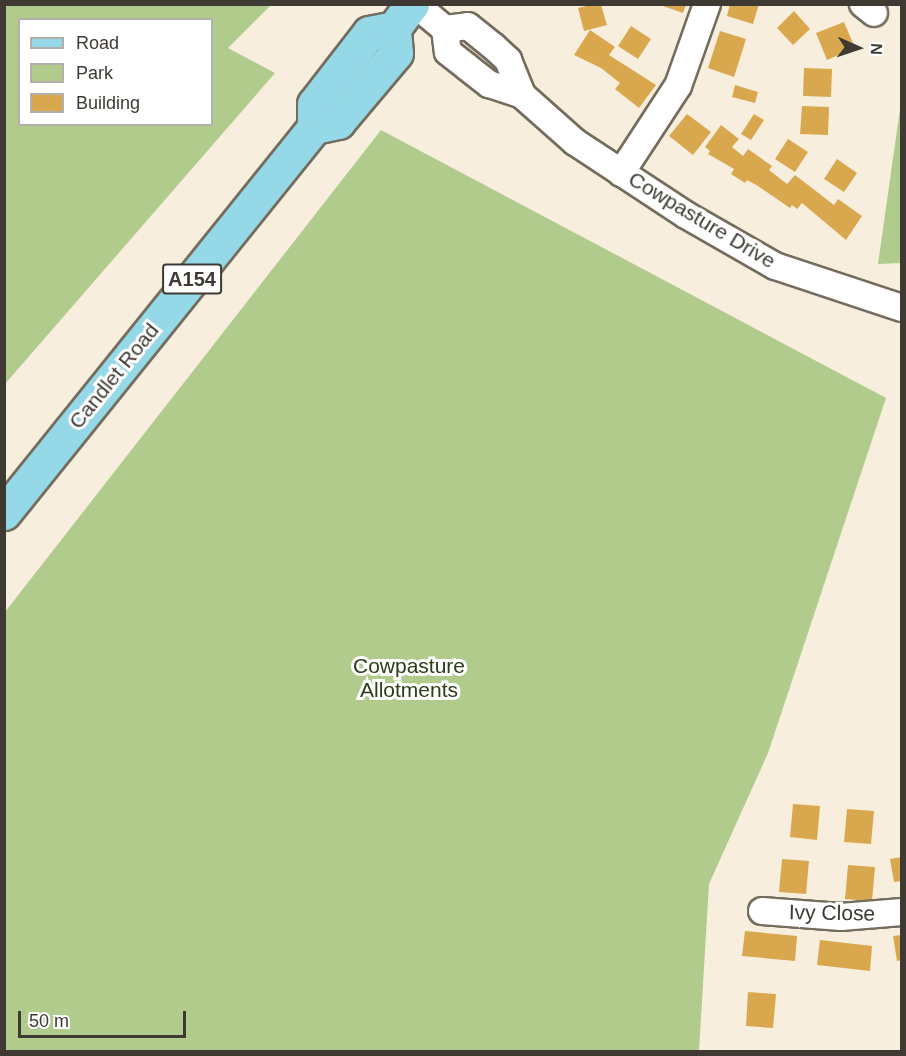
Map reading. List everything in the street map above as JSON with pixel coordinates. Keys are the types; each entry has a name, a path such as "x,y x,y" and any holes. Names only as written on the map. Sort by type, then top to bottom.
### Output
{"main road":[{"name":"Candlet Road","path":"4,513 314,127 314,104 369,33 407,12"}],"street":[{"path":"621,173 678,86 707,4"},
{"name":"Cowpasture Drive","path":"407,12 445,28 468,26 508,60 522,95 575,142 621,173 775,266 902,308"},
{"name":"Ivy Close","path":"762,910 841,918 902,912"}],"green space":[{"path":"4,5 271,5 228,48 275,73 5,384"},
{"path":"901,102 901,263 878,264"},
{"name":"Cowpasture Allotments","path":"381,130 886,398 768,753 709,884 699,1051 5,1051 5,612"}],"building":[{"path":"730,4 759,4 753,24 727,16"},
{"path":"601,5 607,25 584,31 578,8"},
{"path":"660,5 686,5 683,13"},
{"path":"794,11 810,29 793,45 777,28"},
{"path":"844,22 855,48 827,60 816,33"},
{"path":"631,26 651,39 638,59 618,46"},
{"path":"590,30 615,47 609,55 656,85 639,108 615,89 620,83 601,68 574,55"},
{"path":"720,31 746,39 734,77 708,68"},
{"path":"804,68 832,69 831,97 803,96"},
{"path":"735,85 758,92 755,103 732,97"},
{"path":"802,106 829,107 828,135 800,134"},
{"path":"687,114 711,132 693,155 669,136"},
{"path":"754,114 764,120 751,140 741,134"},
{"path":"721,125 739,139 732,147 743,156 748,149 772,166 769,170 787,184 795,175 834,205 838,199 862,216 846,240 802,203 797,209 792,205 790,208 758,186 747,180 745,183 731,174 734,169 708,154 710,151 705,147"},
{"path":"788,139 808,152 795,172 775,159"},
{"path":"837,159 857,173 844,192 824,179"},
{"path":"793,804 820,806 817,840 790,837"},
{"path":"847,809 874,811 871,844 844,842"},
{"path":"902,857 902,881 894,882 890,859"},
{"path":"782,859 809,861 806,894 779,892"},
{"path":"848,865 875,867 872,901 845,899"},
{"path":"745,931 797,936 795,961 742,956"},
{"path":"902,935 902,960 897,961 893,936"},
{"path":"820,940 872,946 870,971 817,965"},
{"path":"748,992 776,994 773,1028 746,1026"}]}
